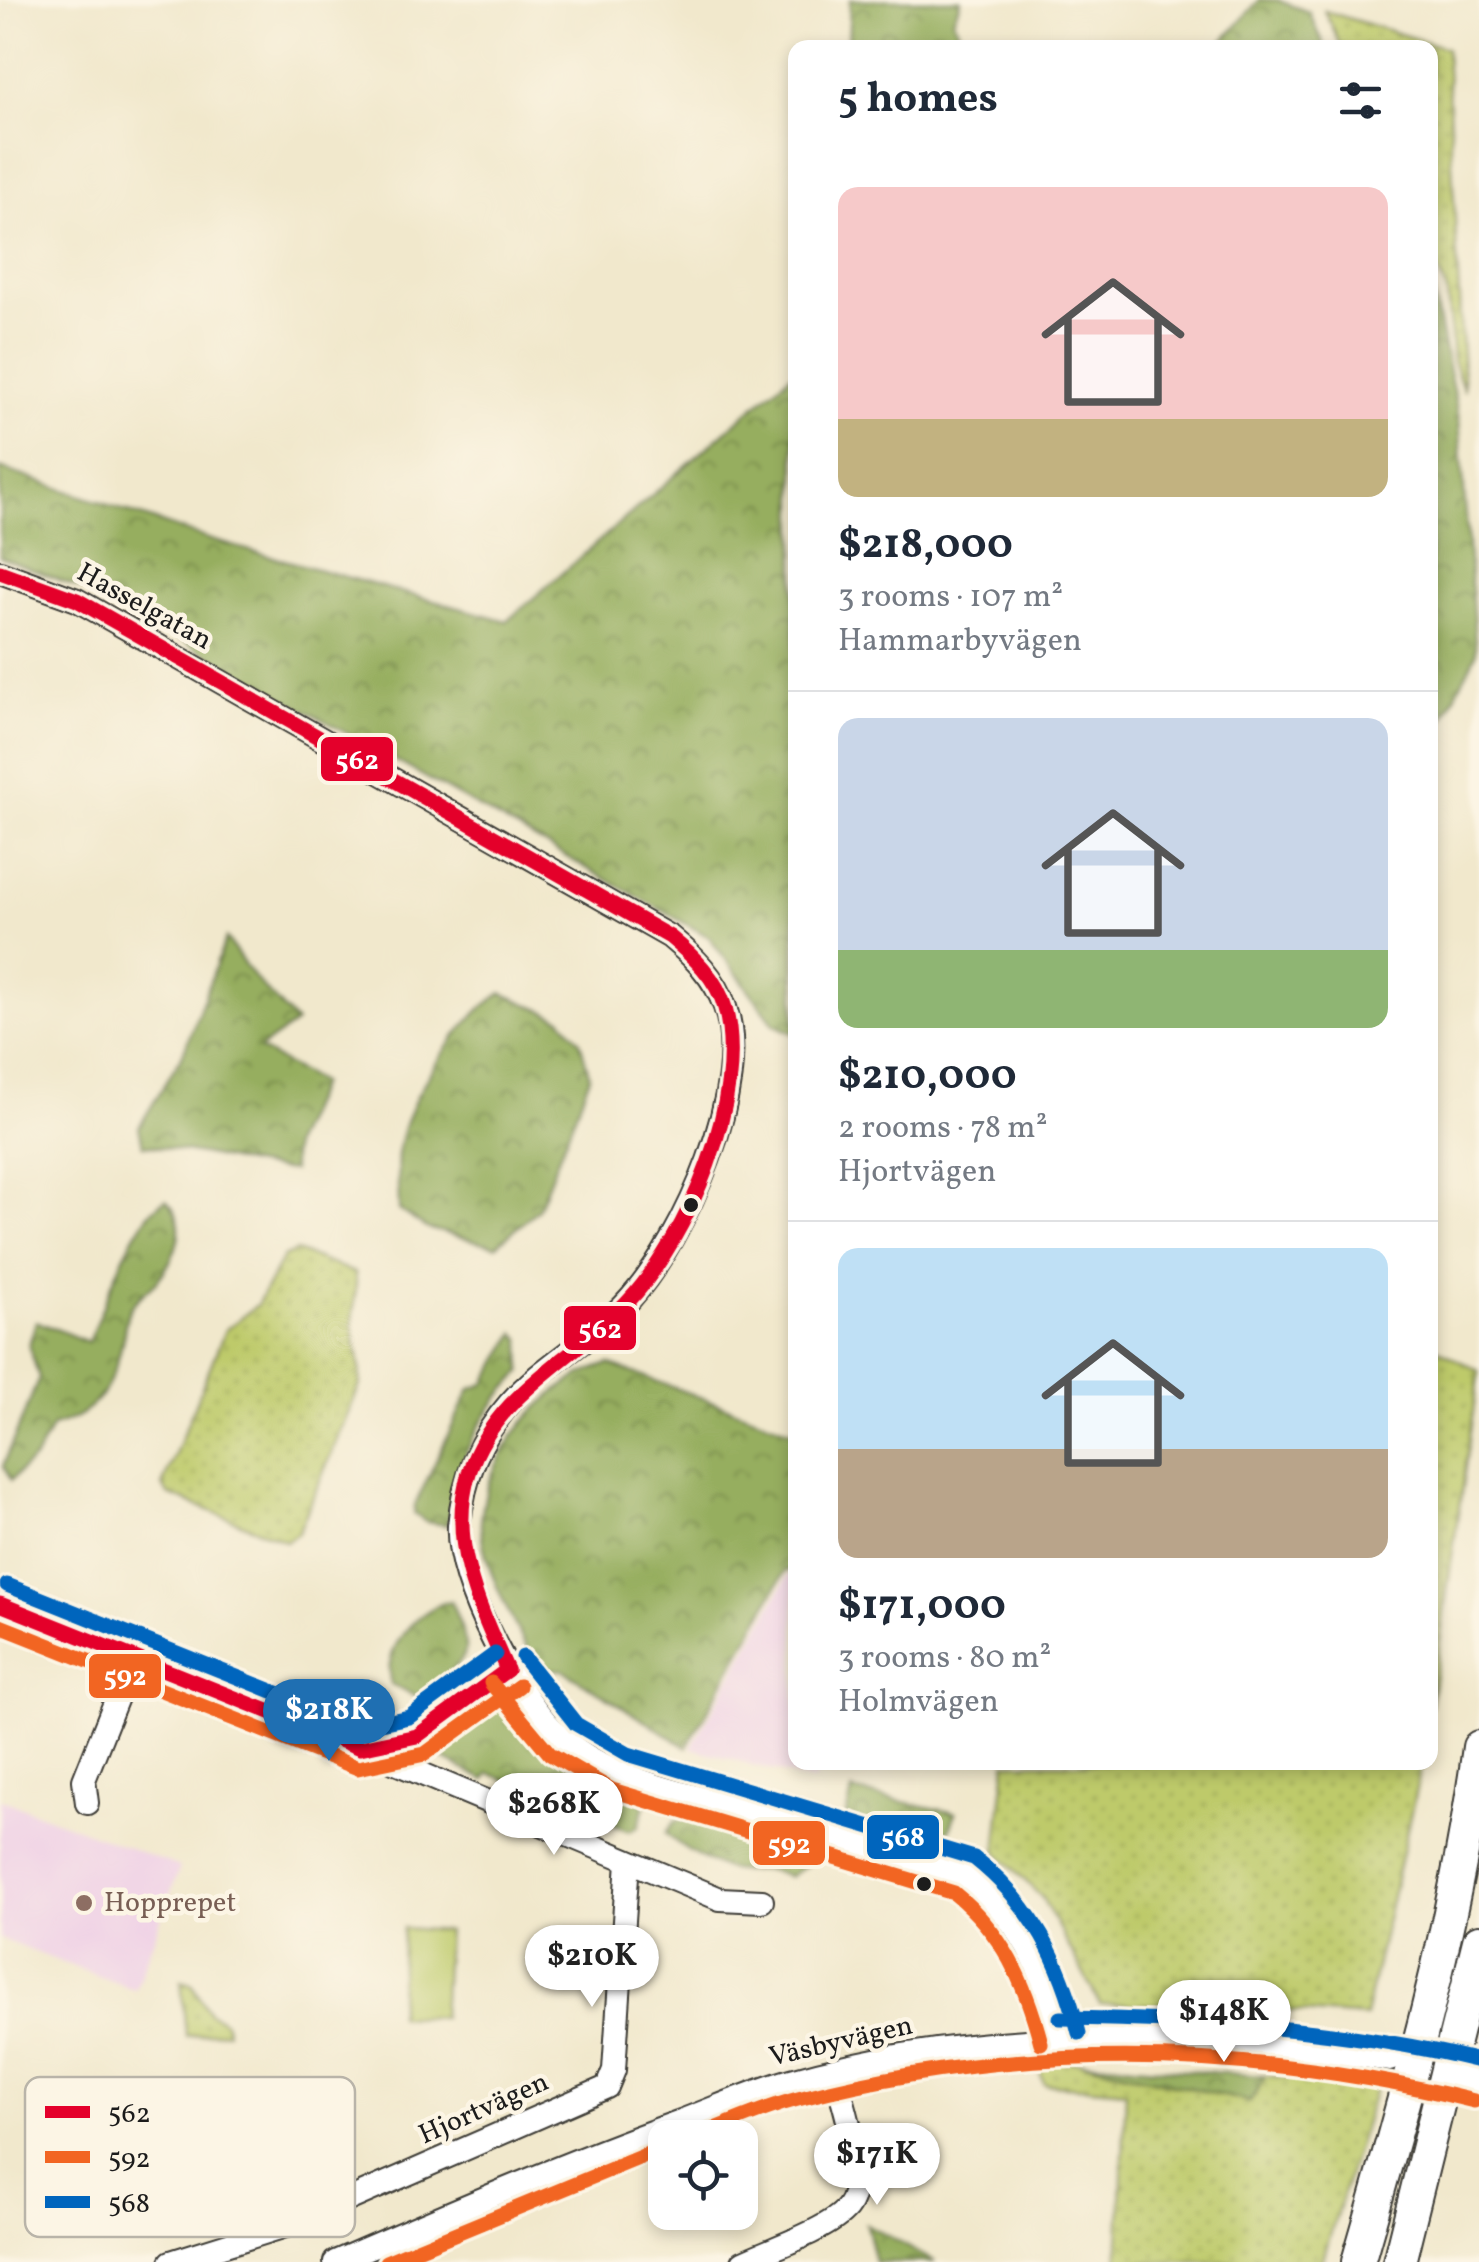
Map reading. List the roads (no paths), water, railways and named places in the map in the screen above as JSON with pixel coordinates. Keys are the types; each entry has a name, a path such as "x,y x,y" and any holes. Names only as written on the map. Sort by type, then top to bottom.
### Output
{"highway":[{"path":"1358,2262 1432,1999 1468,1830 1479,1747"},
{"path":"1399,2262 1479,1941"}],"street":[{"name":"Hasselgatan","path":"0,572 77,600 670,936 704,969 725,1006 734,1067 726,1104 696,1185 664,1253 631,1298 594,1335 512,1400 488,1432 468,1472 458,1530 470,1583 506,1670 564,1740 620,1772 963,1875 993,1897 1019,1927 1041,1969 1060,2038"},
{"path":"0,1604 134,1655 720,1899 762,1901"},
{"path":"87,1803 84,1780 134,1655"},
{"path":"360,1748 416,1736 506,1670"},
{"name":"Hjortvägen","path":"355,2198 607,2087 614,2070 628,1861"},
{"name":"Väsbyvägen","path":"336,2262 561,2164 791,2080 937,2050 1060,2038 1223,2039 1390,2060"},
{"path":"743,2262 833,2219 854,2196 858,2176 834,2071"},
{"name":"Hjortvägen","path":"171,2262 249,2237"}],"place":[{"name":"Hopprepet","path":"84,1903"}]}
